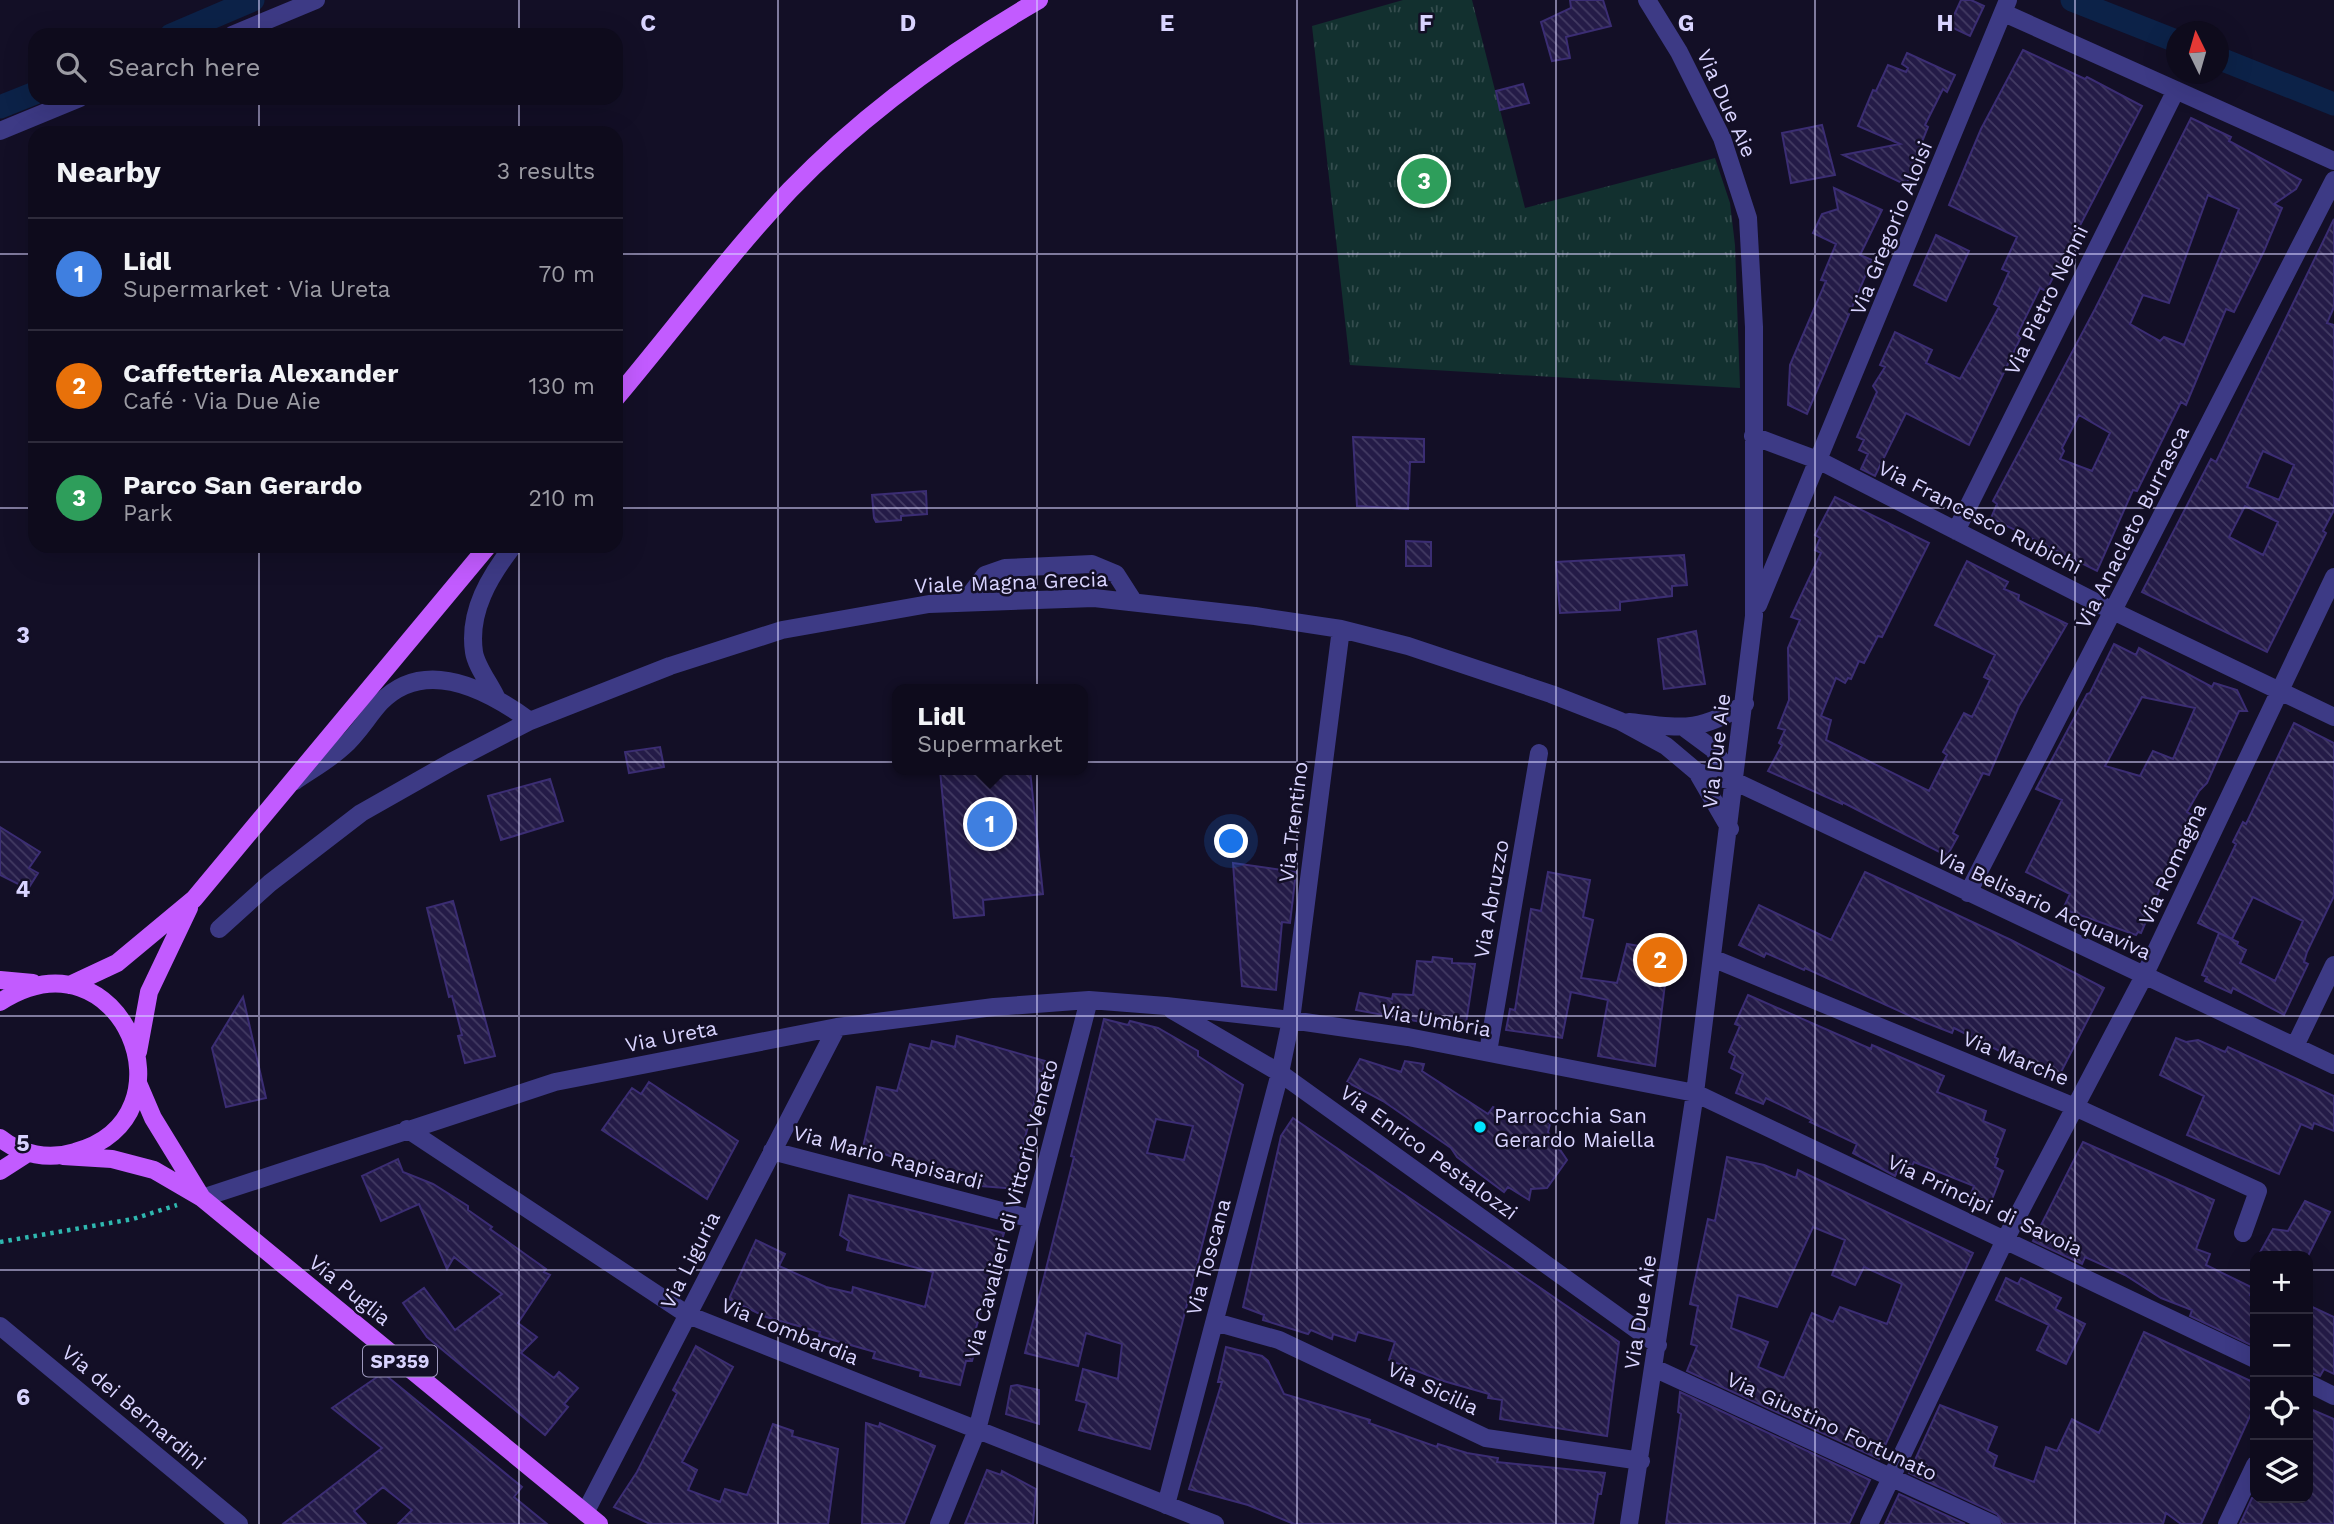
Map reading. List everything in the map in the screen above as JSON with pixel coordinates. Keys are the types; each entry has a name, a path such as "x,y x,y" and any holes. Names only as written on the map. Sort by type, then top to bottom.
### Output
{"main road":[{"path":"623,390 800,181 875,112 964,44 1039,0"},
{"path":"70,985 117,963 194,899 482,553"},
{"path":"138,1053 149,992 194,899"},
{"name":"SP359","path":"0,980 70,985 94,994 114,1009 129,1030 138,1053 138,1083 130,1110 113,1132 90,1148 62,1156 28,1153 0,1138"},
{"name":"SP359","path":"0,1002 17,991 43,984"},
{"name":"Via Puglia","path":"138,1083 153,1118 202,1198"},
{"path":"0,1171 28,1153"},
{"name":"Via Puglia","path":"62,1156 112,1158 154,1170 202,1198 592,1519"}],"street":[{"path":"249,28 316,0"},
{"name":"Via Due Aie","path":"1629,1524 1641,1461 1695,1093 1736,782 1754,616 1754,327 1748,218 1722,138 1679,52 1647,0"},
{"path":"2006,6 2176,90 2334,161"},
{"name":"Via Gregorio Aloisi","path":"1754,616 2006,6"},
{"name":"Via Pietro Nenni","path":"1956,531 2176,90"},
{"path":"0,131 63,105"},
{"name":"Via Anacleto Burrasca","path":"1968,893 2115,612 2334,180"},
{"name":"Via Francesco Rubichi","path":"1754,436 1820,461 2115,612 2334,717"},
{"path":"496,697 474,653 477,610 488,578 508,553"},
{"path":"964,603 985,575 1005,568 1092,564 1116,574 1134,602"},
{"name":"Via Romagna","path":"1869,1524 2005,1240 2144,976 2334,578"},
{"name":"Viale Magna Grecia","path":"219,929 271,883 361,813 530,721 670,666 782,630 929,604 1094,598 1134,602 1340,629 1479,668 1620,721 1666,746 1697,772 1730,829"},
{"name":"Via Trentino","path":"1291,1020 1340,629"},
{"path":"290,785 344,747 383,700 414,682 455,681 496,697 530,721"},
{"name":"Viale Magna Grecia","path":"1620,721 1686,729 1715,722 1745,704"},
{"path":"1686,729 1713,749 1736,782"},
{"name":"Via Abruzzo","path":"1488,1052 1539,753"},
{"name":"Viale Magna Grecia","path":"1697,772 1736,782"},
{"name":"Via Belisario Acquaviva","path":"1736,782 2334,1065"},
{"name":"Via Marche","path":"1712,958 2075,1107 2259,1191 2243,1233"},
{"path":"2295,1046 2334,965"},
{"name":"Via Ureta","path":"202,1198 555,1082 837,1027 994,1007 1089,1000 1166,1006"},
{"name":"Via Cavalieri di Vittorio Veneto","path":"939,1524 977,1430 1089,1000"},
{"name":"Via Umbria","path":"1166,1006 1291,1020 1488,1052 1695,1093"},
{"name":"Via Enrico Pestalozzi","path":"1166,1006 1280,1073 1658,1345"},
{"name":"Via Toscana","path":"1166,1504 1280,1073 1291,1020"},
{"name":"Via Liguria","path":"592,1519 688,1315 837,1027"},
{"name":"Via Principi di Savoia","path":"1695,1093 2250,1357"},
{"name":"Via Lombardia","path":"407,1129 688,1315 1166,1504 1188,1519 1215,1524"},
{"name":"Via Mario Rapisardi","path":"772,1151 1032,1219"},
{"name":"Via Sicilia","path":"1215,1322 1279,1340 1486,1438 1641,1461"},
{"name":"Via dei Bernardini","path":"0,1326 239,1524"},
{"name":"Via Giustino Fortunato","path":"1654,1368 1992,1524"},
{"path":"2313,1386 2334,1396"},
{"path":"2227,1524 2250,1476"}],"path":[{"path":"0,1242 133,1219 202,1198"}],"green space":[{"path":"1403,0 1472,0 1525,208 1715,158 1730,203 1735,245 1740,388 1350,365 1312,26"}],"building":[{"path":"1570,0 1603,0 1611,26 1566,37 1570,58 1552,61 1541,22 1571,8"},
{"path":"1961,0 1971,0 1984,6 1970,36 1949,26"},
{"path":"2023,50 2085,79 2087,77 2142,106 2046,291 2040,288 2017,335 2021,337 1969,445 1906,413 1875,476 1861,469 1868,454 1859,450 1864,440 1857,437 1877,392 1873,386 1885,367 1880,365 1895,332 1932,350 1926,363 1960,379 1999,307 1994,304 2009,272 2002,269 2017,237 1949,205 1981,129"},
{"path":"1907,53 1955,75 1947,92 1943,89 1925,125 1928,127 1915,159 1918,160 1906,185 1843,155 1900,144 1858,126 1873,90 1876,91 1888,65 1906,72 1908,68 1902,64"},
{"path":"1523,84 1529,103 1500,110 1496,91"},
{"path":"2191,118 2231,137 2229,141 2301,180 2296,189 2274,204 2282,208 2264,251 2234,312 2226,309 2186,405 2181,402 2137,491 2133,490 2097,571 1991,518 1997,504 1993,501 2095,309","holes":["2208,195 2239,209 2184,345 2164,337 2160,341 2130,324 2143,295 2169,303","2079,415 2110,433 2092,471 2060,459 2064,451 2062,448"]},
{"path":"1822,125 1835,175 1791,183 1782,133"},
{"path":"1834,188 1882,210 1860,255 1872,260 1807,414 1788,405 1790,365 1826,281 1821,280 1836,244 1813,233 1822,214 1838,209"},
{"path":"2334,219 2334,307 2327,323 2334,325 2334,510 2323,531 2326,533 2267,652 2142,592 2211,459 2216,462","holes":["2263,451 2294,465 2279,500 2247,487","2245,506 2278,522 2263,555 2229,537"]},
{"path":"1936,235 1969,251 1946,301 1914,285"},
{"path":"1353,437 1424,439 1424,462 1410,462 1408,509 1357,506"},
{"path":"926,491 927,514 876,522 872,495"},
{"path":"1835,497 1929,543 1882,637 1878,636 1864,663 1859,661 1851,679 1848,678 1845,683 1836,678 1821,716 1831,720 1826,740 1929,791 1947,755 1943,752 1964,713 1972,717 1990,680 1984,677 1995,655 1935,625 1967,561 2008,582 2004,589 2019,595 2018,600 2067,624 2019,706 1989,775 1983,773 1953,833 1958,836 1947,856 1842,802 1768,771 1782,745 1779,743 1785,730 1778,728 1789,700 1788,648 1800,620 1791,617 1821,553 1815,550 1820,538 1815,535"},
{"path":"1406,541 1431,542 1431,566 1406,566"},
{"path":"1684,555 1687,585 1672,586 1672,596 1620,602 1620,610 1560,613 1556,562"},
{"path":"1696,631 1705,684 1664,689 1658,639"},
{"path":"2114,644 2136,655 2139,648 2212,687 2214,683 2237,690 2247,711 2239,711 2207,783 2187,812 2192,815 2141,933 2136,935 2063,909 2070,894 2026,872 2062,800 2036,789 2087,694 2090,693","holes":["2142,697 2195,708 2173,759 2153,751 2140,776 2105,766"]},
{"path":"2294,723 2334,743 2334,896 2307,952 2304,962 2308,964 2284,1015 2233,988 2231,993 2205,981 2207,977 2202,975 2219,933 2238,942 2237,945 2246,950 2240,963 2275,981 2303,921 2253,897 2232,939 2198,923 2236,844 2233,842 2243,822 2246,824"},
{"path":"660,747 664,767 629,773 625,752"},
{"path":"940,775 1031,775 1043,894 983,900 984,915 954,918"},
{"path":"550,779 563,821 501,840 488,796"},
{"path":"0,827 40,852 29,868 38,873 28,889 0,875"},
{"path":"1233,863 1296,872 1290,923 1282,922 1276,990 1242,986"},
{"path":"1548,872 1590,880 1583,917 1593,920 1581,978 1617,983 1627,944 1669,951 1655,1066 1598,1056 1608,1000 1571,992 1562,1038 1506,1030 1510,1009 1515,1010 1531,909 1541,911"},
{"path":"1865,872 2011,940 2104,988 2057,1080 1954,1028 1952,1033 1805,968 1804,970 1766,953 1764,957 1739,945 1759,905 1831,940"},
{"path":"453,901 495,1056 465,1063 458,1036 462,1035 452,996 449,997 427,908"},
{"path":"1433,957 1452,959 1452,963 1475,964 1465,1030 1356,1010 1360,993 1392,999 1393,994 1413,995 1417,961 1432,962"},
{"path":"1748,995 1871,1049 1872,1045 1944,1076 1937,1092 1986,1111 1983,1121 2005,1130 1995,1157 1998,1159 1995,1167 2003,1171 1991,1202 1971,1194 1974,1186 1914,1162 1909,1172 1900,1166 1895,1176 1853,1153 1857,1144 1810,1122 1812,1120 1766,1098 1763,1104 1736,1093 1743,1074 1731,1068 1735,1056 1729,1052 1740,1026 1735,1024"},
{"path":"243,997 266,1098 226,1107 212,1048"},
{"path":"1104,1019 1128,1025 1130,1021 1158,1028 1198,1051 1198,1056 1243,1085 1150,1449 1079,1430 1087,1403 1076,1400 1083,1369 1118,1379 1122,1344 1086,1333 1078,1366 1025,1353 1074,1157 1071,1156","holes":["1156,1119 1193,1126 1184,1160 1147,1153"]},
{"path":"957,1036 1045,1061 1020,1157 1017,1189 980,1186 863,1147 877,1087 897,1091 910,1044 930,1049 932,1041 955,1047"},
{"path":"2176,1038 2186,1042 2198,1040 2225,1052 2228,1047 2334,1096 2334,1131 2314,1123 2312,1129 2301,1124 2279,1174 2187,1135 2204,1096 2160,1075"},
{"name":"Parrocchia San Gerardo Maiella","path":"1360,1059 1401,1072 1405,1061 1424,1064 1422,1071 1488,1114 1493,1107 1512,1117 1521,1114 1527,1119 1534,1114 1550,1124 1548,1132 1567,1160 1547,1188 1531,1189 1529,1200 1508,1187 1504,1192 1457,1157 1451,1148 1383,1101 1347,1082"},
{"path":"649,1082 738,1141 707,1199 602,1130 632,1088 641,1094"},
{"path":"1293,1118 1619,1342 1607,1436 1500,1419 1502,1400 1488,1398 1489,1394 1440,1380 1389,1360 1395,1342 1358,1332 1355,1341 1333,1334 1332,1339 1311,1330 1308,1334 1263,1320 1264,1315 1243,1307 1281,1136"},
{"path":"2083,1142 2214,1200 2196,1249 2210,1254 2206,1265 2250,1287 2250,1345 2190,1316 2192,1310 2161,1298 2125,1275 2085,1257 2082,1264 2033,1241"},
{"path":"1727,1157 1764,1165 1796,1178 1798,1170 1973,1253 1879,1459 1687,1371 1697,1346 1691,1344 1698,1306 1690,1304 1708,1219 1715,1221","holes":["1813,1227 1845,1240 1832,1275 1855,1285 1864,1267 1902,1284 1887,1324 1840,1307 1833,1322 1812,1313 1784,1378 1758,1367 1768,1342 1731,1328 1738,1295 1777,1307"]},
{"path":"398,1159 403,1172 433,1184 468,1206 468,1210 492,1227 490,1229 546,1269 544,1272 550,1275 518,1323 537,1337 521,1353 554,1378 559,1372 578,1388 564,1404 568,1407 545,1435 427,1337 403,1303 424,1288 455,1330 502,1294 454,1257 447,1269 419,1204 381,1221 362,1176"},
{"path":"849,1195 1004,1233 974,1335 979,1336 972,1361 966,1361 960,1385 920,1376 921,1371 873,1358 875,1352 819,1336 820,1332 766,1317 729,1299 756,1240 785,1254 779,1266 826,1287 852,1293 853,1287 925,1307 933,1272 847,1250 849,1241 840,1235"},
{"path":"2305,1201 2330,1212 2310,1251 2261,1251 2273,1229 2288,1231"},
{"path":"2006,1278 2018,1284 2021,1278 2061,1298 2055,1309 2085,1324 2066,1364 2037,1350 2049,1325 1996,1300"},
{"path":"2313,1307 2334,1317 2334,1374 2324,1369 2320,1376 2313,1374"},
{"path":"2144,1332 2250,1381 2250,1416 2201,1524 2181,1524 2166,1513 2163,1524 2003,1524 1997,1514 1909,1473 1940,1405 1997,1427 1987,1451 1997,1456 1993,1467 2034,1482 2046,1447 2057,1451 2072,1419 2099,1433"},
{"path":"696,1346 733,1367 682,1462 697,1470 688,1490 720,1502 725,1489 747,1495 773,1424 793,1431 792,1436 838,1449 828,1524 650,1524 614,1507 637,1472 677,1393 673,1390"},
{"path":"1226,1347 1262,1356 1268,1361 1284,1394 1370,1420 1369,1423 1437,1447 1438,1444 1467,1453 1498,1458 1497,1462 1605,1473 1593,1524 1294,1524 1248,1505 1189,1489 1222,1382 1218,1382"},
{"path":"383,1373 522,1487 514,1497 547,1524 398,1524 412,1510 383,1487 354,1511 366,1524 283,1524 382,1448 332,1408"},
{"path":"1011,1386 1039,1390 1039,1424 1006,1414"},
{"path":"1680,1392 1870,1480 1849,1524 1666,1524 1681,1414 1678,1412"},
{"path":"2313,1410 2334,1419 2334,1524 2240,1524 2250,1502 2313,1503"},
{"path":"866,1423 879,1427 880,1423 935,1446 904,1524 862,1524"},
{"path":"987,1470 1001,1475 1002,1471 1036,1489 1033,1524 965,1524"},
{"path":"1899,1494 1965,1524 1885,1524"}],"waterway":[{"path":"187,28 253,0"},
{"path":"2072,0 2166,37"},
{"path":"2229,62 2334,104"},
{"path":"0,107 28,96"}],"place":[{"name":"Parco San Gerardo","path":"1424,181"},
{"name":"Lidl","path":"990,824"},
{"name":"Caffetteria Alexander","path":"1660,960"},
{"name":"Parrocchia San Gerardo Maiella","path":"1480,1127"}]}
